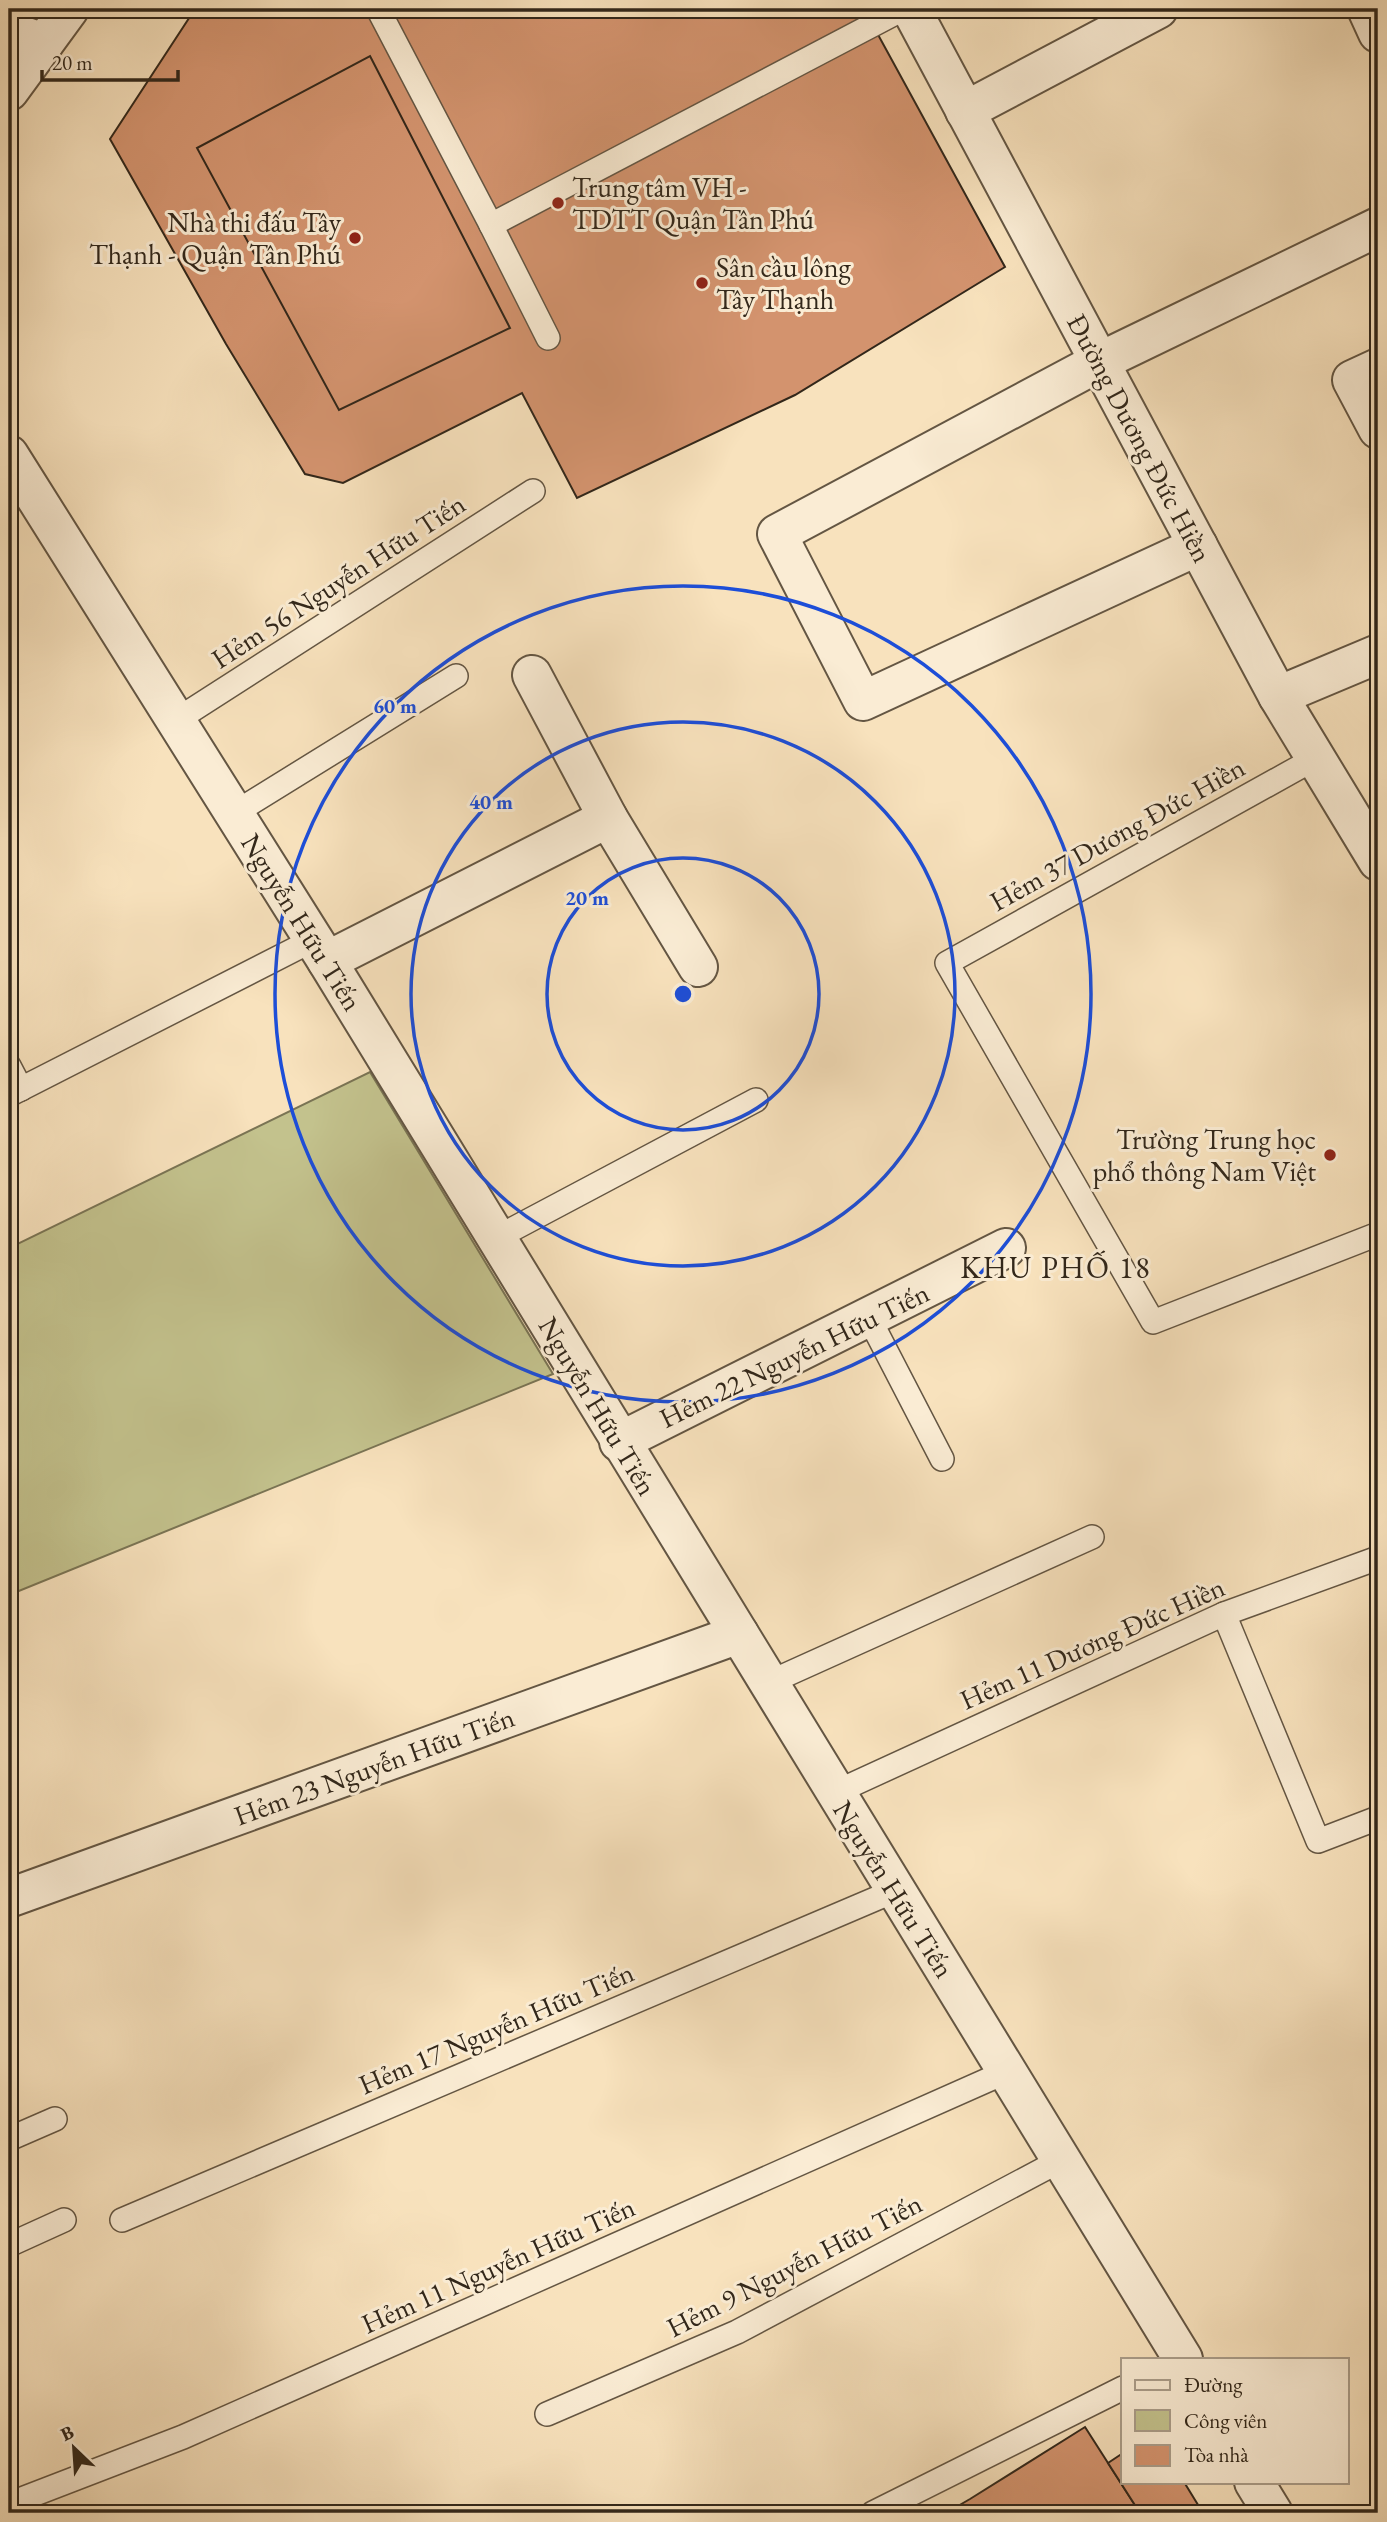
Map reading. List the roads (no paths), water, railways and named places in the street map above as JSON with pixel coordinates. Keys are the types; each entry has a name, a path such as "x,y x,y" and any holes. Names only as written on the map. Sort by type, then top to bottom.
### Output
{"street":[{"path":"9,92 26,37 69,9"},
{"name":"Đường Dương Đức Hiền","path":"911,9 1278,696 1378,861"},
{"path":"965,111 1158,9"},
{"path":"1367,9 1378,33"},
{"path":"1198,546 863,701 777,534 1099,362 1378,227"},
{"path":"1378,368 1352,380 1378,429"},
{"name":"Nguyễn Hữu Tiến","path":"9,455 320,950 894,1891 1063,2159 1180,2358"},
{"path":"1278,696 1378,654"},
{"path":"532,675 608,818 698,967"},
{"path":"320,950 608,818"},
{"name":"Hẻm 22 Nguyễn Hữu Tiến","path":"619,1442 1006,1248"},
{"name":"Hẻm 23 Nguyễn Hữu Tiến","path":"11,1891 739,1634"},
{"path":"1255,2484 1273,2513"}],"lane":[{"path":"378,9 548,338"},
{"path":"491,226 903,9"},
{"name":"Hẻm 56 Nguyễn Hữu Tiến","path":"175,721 533,491"},
{"path":"233,814 456,676"},
{"name":"Hẻm 37 Dương Đức Hiền","path":"1316,758 947,963 1153,1322 1378,1234"},
{"path":"9,1066 15,1092 320,950"},
{"path":"496,1238 756,1100"},
{"path":"869,1318 942,1459"},
{"path":"768,1683 1092,1537"},
{"name":"Hẻm 11 Dương Đức Hiền","path":"834,1793 1224,1614 1378,1558"},
{"path":"1224,1614 1318,1841 1378,1818"},
{"name":"Hẻm 17 Nguyễn Hữu Tiến","path":"122,2220 894,1891"},
{"name":"Hẻm 11 Nguyễn Hữu Tiến","path":"13,2507 183,2437 1008,2071"},
{"path":"9,2139 55,2119"},
{"name":"Hẻm 9 Nguyễn Hữu Tiến","path":"547,2414 737,2332 1063,2159"},
{"path":"9,2245 64,2220"},
{"path":"873,2513 1121,2389"}],"place":[{"name":"Trung tâm VH - TDTT Quận Tân Phú","path":"558,203"},
{"name":"Nhà thi đấu Tây Thạnh - Quận Tân Phú","path":"355,238"},
{"name":"Sân cầu lông Tây Thạnh","path":"702,283"},
{"name":"Trường Trung học phổ thông Nam Việt","path":"1330,1155"}],"district":[{"name":"KHU PHỐ 18","path":"1056,1268"}]}
